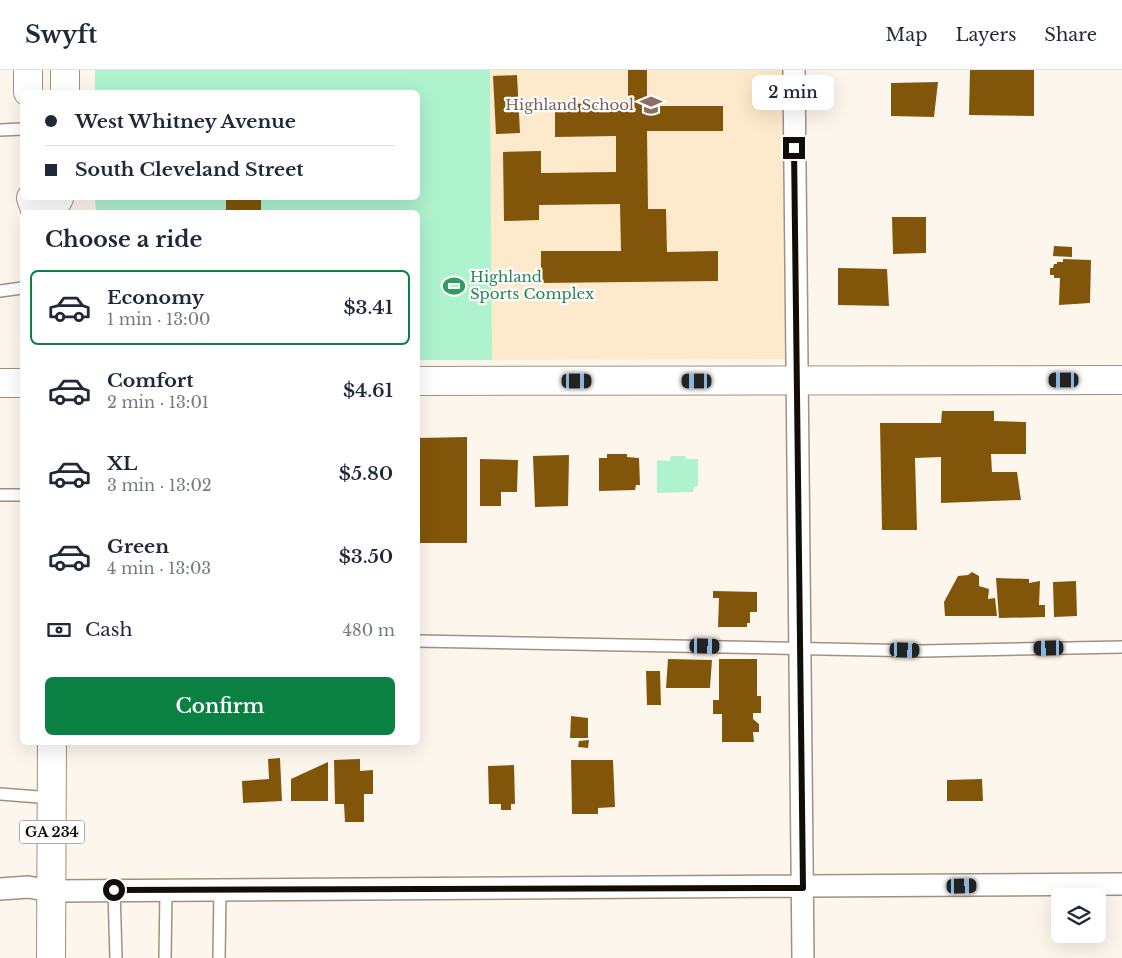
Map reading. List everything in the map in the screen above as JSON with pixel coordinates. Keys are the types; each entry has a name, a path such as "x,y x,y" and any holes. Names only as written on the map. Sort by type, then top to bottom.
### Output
{"street":[{"path":"28,70 28,90"},
{"path":"65,70 65,90"},
{"path":"794,70 803,958"},
{"path":"420,381 1122,380"},
{"path":"0,384 20,384"},
{"name":"GA 234","path":"51,958 52,745"},
{"path":"0,889 28,887 51,891 803,888 1122,884"}],"lane":[{"path":"0,130 20,129"},
{"path":"0,291 20,288"},
{"path":"0,495 20,495"},
{"path":"420,641 922,651 1122,647"},
{"path":"0,794 52,798"},
{"path":"114,890 116,958"},
{"path":"165,958 166,890"},
{"path":"219,958 220,890"}],"shaded area":[{"path":"490,70 783,70 784,359 492,360"}],"green space":[{"name":"Highland Sports Complex","path":"95,70 490,70 492,360 420,360 420,210 96,210 95,200 420,200 420,90 95,90"},
{"path":"671,456 685,456 686,459 698,459 698,486 694,487 693,492 657,493 657,460 670,461"}],"building":[{"path":"628,70 647,70 647,106 723,106 723,131 647,131 648,209 666,209 667,252 718,251 718,281 541,283 541,251 621,251 620,204 539,205 539,220 504,221 503,152 541,151 541,173 616,172 616,136 555,137 555,104 628,103"},
{"path":"970,70 1034,70 1034,116 969,115"},
{"path":"517,75 520,133 496,134 493,76"},
{"path":"938,82 934,117 891,116 891,83"},
{"path":"226,200 261,200 261,210 226,210"},
{"path":"892,217 926,217 926,253 893,254"},
{"path":"1054,246 1072,247 1072,257 1053,256"},
{"path":"1063,259 1091,260 1090,303 1059,305 1060,278 1054,278 1054,275 1050,275 1050,268 1053,268 1057,262 1063,262"},
{"path":"838,268 887,269 889,306 838,305"},
{"path":"942,411 994,411 994,421 1026,422 1026,454 991,454 992,472 1017,472 1021,500 941,503 941,457 915,458 917,530 882,530 880,423 941,423"},
{"path":"467,437 467,543 420,543 420,438"},
{"path":"607,454 627,454 627,457 639,458 640,485 636,485 635,490 599,491 599,458 607,458"},
{"path":"569,455 568,506 535,507 533,456"},
{"path":"480,459 518,460 517,492 501,492 501,506 480,506"},
{"path":"972,572 979,576 979,586 989,589 988,599 995,598 997,616 945,616 944,602 958,576 968,575"},
{"path":"996,578 1029,579 1029,583 1040,581 1039,605 1045,605 1045,617 999,618"},
{"path":"1076,581 1077,616 1054,617 1053,582"},
{"path":"713,591 757,592 757,612 750,612 750,623 747,623 747,627 718,627 719,598 713,598"},
{"path":"668,659 712,660 710,688 666,688"},
{"path":"719,659 757,659 757,696 761,696 761,713 753,713 753,719 759,724 759,732 753,732 754,742 722,742 722,714 713,714 713,700 719,700"},
{"path":"646,671 660,671 661,705 647,705"},
{"path":"571,716 588,718 588,738 570,738"},
{"path":"589,740 588,748 578,747 579,741"},
{"path":"280,758 282,801 243,803 242,781 269,779 268,759"},
{"path":"360,759 360,771 373,770 373,794 364,794 364,822 345,822 344,804 335,804 334,760"},
{"path":"571,760 613,760 615,807 598,808 598,814 572,814"},
{"path":"328,762 328,801 291,801 291,779"},
{"path":"514,765 515,804 511,804 511,810 501,810 501,804 489,804 488,766"},
{"path":"982,779 983,801 947,801 947,780"}],"place":[{"name":"Highland School","path":"651,105"},
{"name":"Highland Sports Complex","path":"454,286"}],"route":[{"path":"114,890 803,888 801,850 801,648 794,148"}]}
